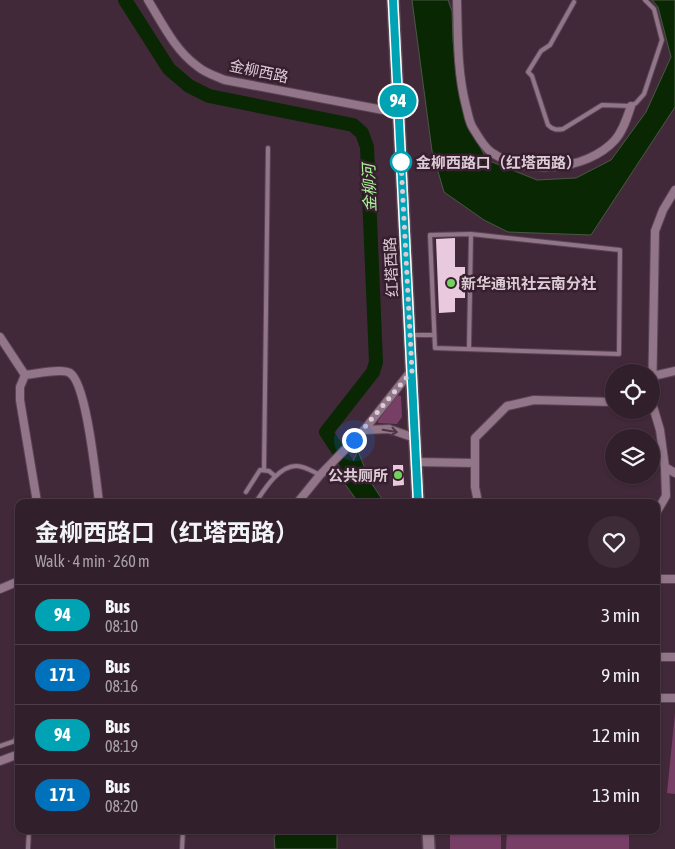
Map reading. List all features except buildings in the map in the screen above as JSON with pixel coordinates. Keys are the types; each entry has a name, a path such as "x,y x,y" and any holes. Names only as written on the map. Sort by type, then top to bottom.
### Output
{"street":[{"name":"金柳西路","path":"148,0 186,57 209,74 225,80 398,113"},
{"name":"红塔西路","path":"393,0 418,499"},
{"path":"457,0 460,84 471,126 492,153 517,165 543,167 572,163 591,157 615,141 622,130 631,106"},
{"path":"653,364 655,231 663,210 675,190"},
{"path":"0,337 24,375 20,388 20,400 37,499"},
{"path":"24,375 64,371 70,373 77,380 88,424 99,499"},
{"path":"300,499 320,475 364,430 412,371"},
{"path":"660,374 675,371"},
{"path":"477,499 475,487 475,438 508,406 534,400 605,402"},
{"path":"657,419 665,467 666,496 660,507"},
{"path":"364,430 390,429 415,438"},
{"path":"416,462 475,463"},
{"path":"665,467 675,473"},
{"path":"660,579 675,579"},
{"path":"0,590 15,583"},
{"path":"660,657 675,658"},
{"path":"660,698 675,698"},
{"path":"0,761 15,755"},
{"path":"428,834 429,849"}],"lane":[{"path":"574,2 550,45 541,51 528,72 532,76 551,129 563,129 602,105 631,106 644,94 662,40 654,9 645,0"},
{"path":"264,470 268,148"},
{"path":"469,349 471,234"},
{"path":"471,234 620,250 619,354 435,348 430,235 471,234"},
{"path":"410,335 434,335"},
{"path":"258,499 275,476 286,469 297,466 320,475"},
{"path":"246,492 260,470 275,476"},
{"path":"0,746 15,741"},
{"path":"28,849 29,834"},
{"path":"182,849 183,834"}],"shaded area":[{"path":"412,0 448,0 452,11 458,86 469,126 487,160 537,180 576,178 611,160 646,112 671,57 658,7 652,0 675,0 675,107 591,235 508,232 484,220 444,192 432,151"},
{"path":"396,395 401,396 402,417 397,424 378,423 378,421"},
{"path":"358,451 370,481 382,499 356,499 342,480 336,476 338,473 343,473 352,463"},
{"path":"675,713 675,794 667,793"},
{"path":"277,834 337,834 337,849 275,849 274,837"},
{"path":"450,834 501,834 501,849 450,849"},
{"path":"507,834 629,834 629,849 506,849"}],"waterway":[{"name":"金柳河","path":"125,0 169,69 189,86 209,96 353,125 362,133 367,147 376,362 373,372 326,432 370,499"}],"bus line":[{"name":"94","path":"393,0 418,499"}],"place":[{"name":"金柳西路口（红塔西路）","path":"401,162"},
{"name":"新华通讯社云南分社","path":"451,283"},
{"name":"公共厕所","path":"398,475"}],"route":[{"path":"354,440 412,371 401,162"}]}
